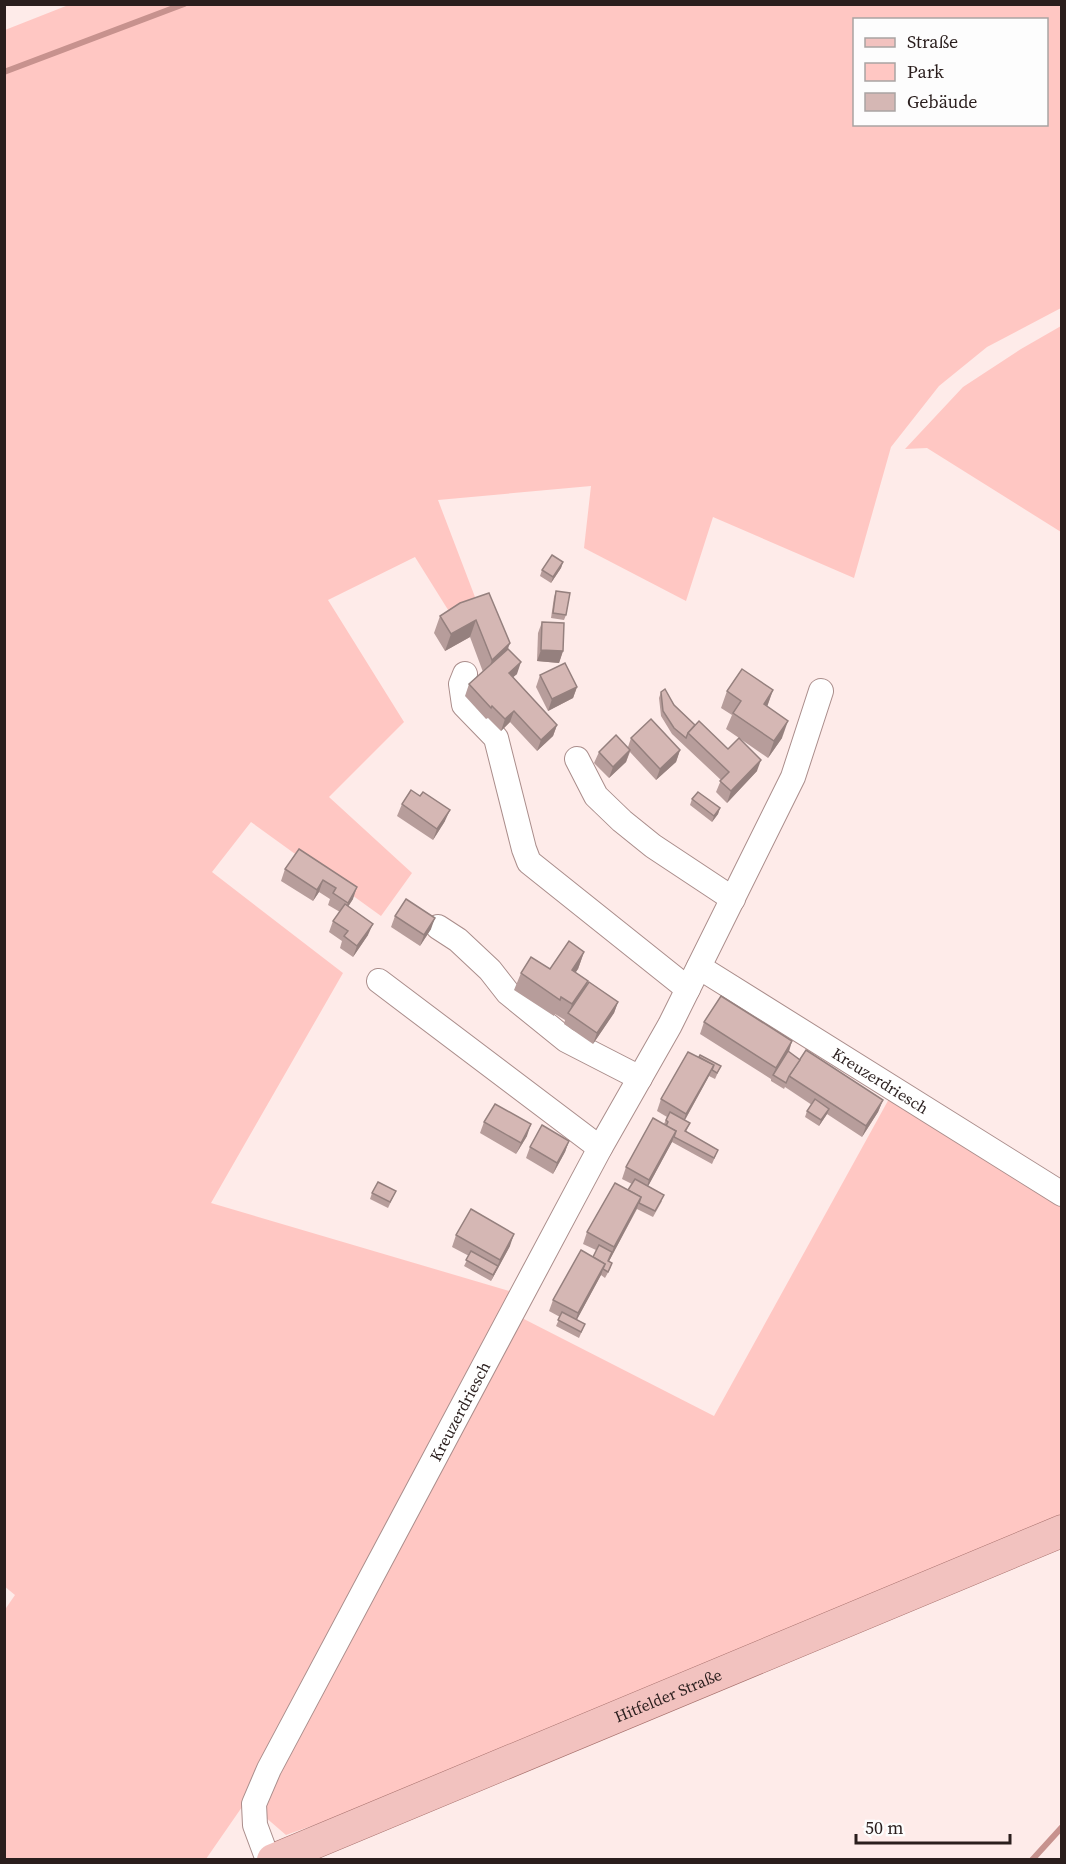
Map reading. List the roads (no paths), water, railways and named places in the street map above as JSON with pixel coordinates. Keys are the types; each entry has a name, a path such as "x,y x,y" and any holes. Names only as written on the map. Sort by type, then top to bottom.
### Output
{"main road":[{"name":"Hitfelder Straße","path":"273,1860 1062,1532"}],"street":[{"path":"465,674 461,684 464,705 496,738 529,862 688,989"},
{"name":"Kreuzerdriesch","path":"268,1860 255,1825 254,1804 269,1769 600,1148 688,989 793,777 821,691"},
{"path":"577,759 596,796 622,822 653,846 733,899"},
{"path":"438,927 458,940 490,970 508,993 566,1040 640,1078"},
{"name":"Kreuzerdriesch","path":"699,967 1062,1194"},
{"path":"379,981 600,1148"}],"waterway":[{"path":"4,72 184,4"},
{"path":"1032,1860 1062,1827"}]}
